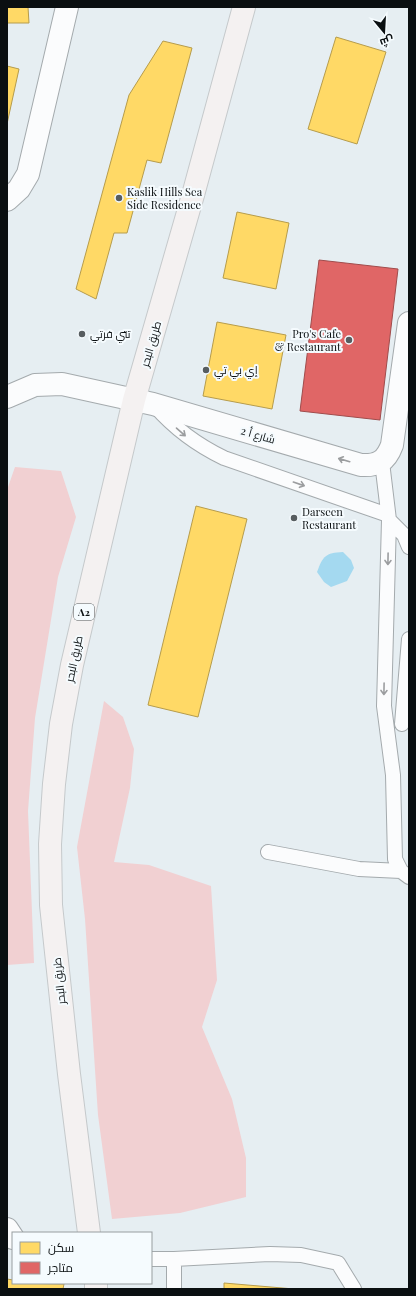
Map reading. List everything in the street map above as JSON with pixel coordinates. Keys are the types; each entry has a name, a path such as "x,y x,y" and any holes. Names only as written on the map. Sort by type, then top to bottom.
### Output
{"main road":[{"name":"طريق البحر","path":"89,1232 69,1074 51,905 50,844 54,784 61,724 72,665 144,402 193,195 244,7"}],"street":[{"path":"7,200 19,189 28,174 67,7"},
{"path":"382,462 389,455 404,402 409,323"},
{"name":"شارع أ 2","path":"7,397 35,385 62,384 144,402 361,465 372,466 382,462"}],"lane":[{"path":"144,402 185,436 224,458 388,517 404,535 409,547"},
{"path":"382,462 388,517 384,706 393,775 394,853 395,860 405,874"},
{"path":"385,722 405,725 409,639"},
{"path":"268,852 359,869 405,874"},
{"path":"152,1259 270,1254 300,1255 338,1262 354,1289"},
{"path":"174,1259 174,1289"}],"shaded area":[{"path":"15,467 61,471 76,517 58,577 35,718 28,811 34,963 7,965 7,490"},
{"path":"104,701 123,717 134,749 130,788 114,862 149,865 211,886 217,980 202,1027 232,1099 246,1158 246,1197 180,1213 112,1219 98,1115 85,919 77,847"}],"water":[{"path":"343,552 351,560 354,568 347,581 331,587 324,582 317,572 321,562 326,556 332,553"}],"building: سكن":[{"path":"7,7 28,7 29,23 7,23"},
{"path":"336,37 386,52 357,144 308,129"},
{"name":"Kaslik Hills Sea Side Residence","path":"163,41 192,48 161,163 147,160 127,233 114,233 96,299 76,289 129,95"},
{"path":"7,66 19,69 7,124"},
{"path":"237,212 289,223 276,289 223,278"},
{"path":"217,322 286,335 272,409 203,396"},
{"path":"196,506 247,519 198,717 148,705"},
{"path":"7,1279 12,1280 12,1284 64,1284 63,1289 7,1289"},
{"path":"224,1283 294,1289 224,1289"}],"building: متاجر":[{"name":"Pro's Cafe & Restaurant","path":"319,260 398,269 380,420 300,411"}],"place":[{"name":"Kaslik Hills Sea Side Residence","path":"119,198"},
{"name":"تتي فرتي","path":"82,334"},
{"name":"Pro's Cafe & Restaurant","path":"349,340"},
{"name":"إي بي تي","path":"206,370"},
{"name":"Darseen Restaurant","path":"294,518"}]}
